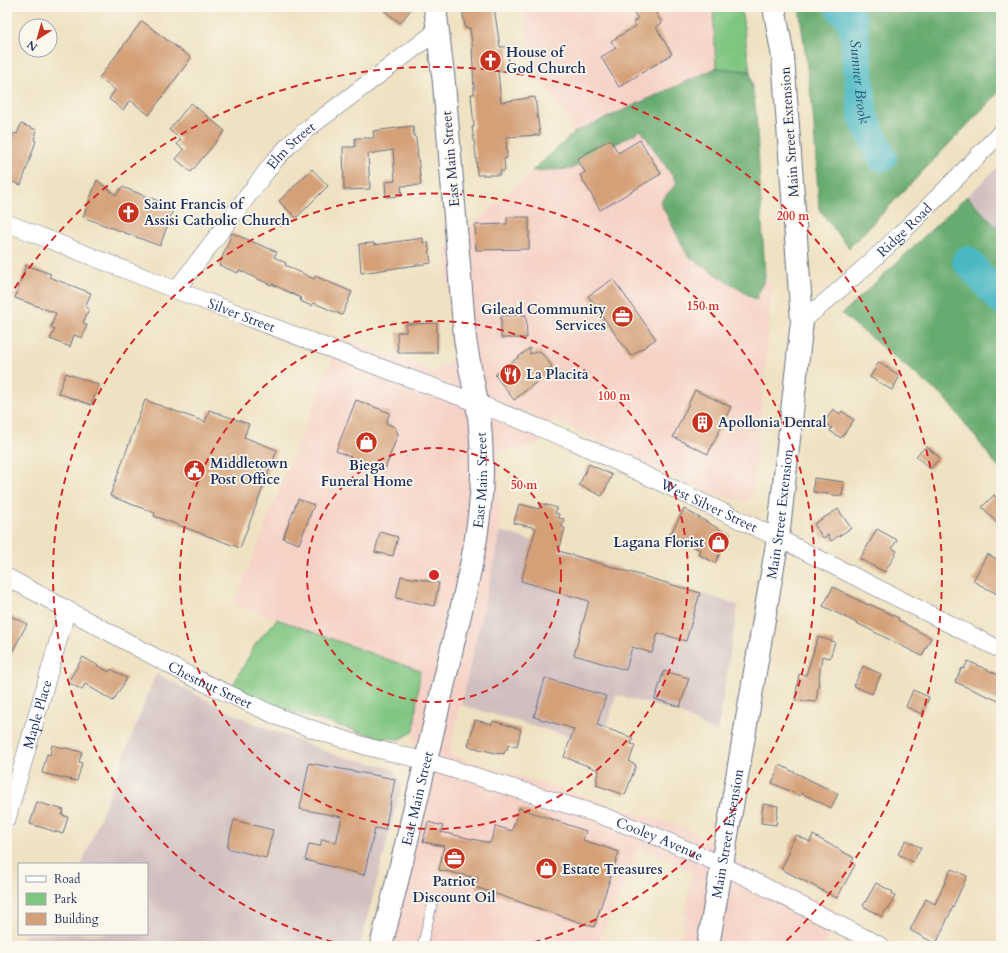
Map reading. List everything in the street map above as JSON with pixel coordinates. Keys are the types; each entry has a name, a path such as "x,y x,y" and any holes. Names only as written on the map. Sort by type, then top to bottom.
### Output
{"main road":[{"name":"East Main Street","path":"381,946 426,761 475,540 482,474 481,440 477,403 469,368 465,338 444,84 435,7"},
{"name":"Main Street Extension","path":"708,946 778,538 802,321 783,57 774,7"}],"street":[{"name":"Elm Street","path":"176,290 275,160 290,144 306,130 437,31"},
{"name":"Ridge Road","path":"802,321 882,252 1001,132"},
{"name":"Silver Street","path":"7,223 176,290 477,403"},
{"name":"West Silver Street","path":"477,403 580,444 778,538 1001,650"},
{"name":"Chestnut Street","path":"7,577 210,686 280,718 368,747 426,761"},
{"name":"Maple Place","path":"7,819 68,610"},
{"name":"Cooley Avenue","path":"426,761 600,816 658,837 722,865 881,946"}],"lane":[{"path":"422,946 433,902"}],"shaded area":[{"path":"522,7 713,7 716,68 575,132 547,87 539,82"},
{"path":"641,130 756,300 765,277 771,287 767,348 753,489 747,501 711,494 551,418 539,444 498,452 501,536 449,754 690,830 744,865 838,912 824,946 680,946 692,872 640,847 597,946 396,946 420,671 234,604 341,336 433,373 454,360 445,250 532,171 571,169"},
{"path":"1001,164 1001,232 967,196"},
{"path":"501,531 738,605 717,733 675,711 616,695 602,746 461,705"},
{"path":"156,674 248,721 332,754 392,768 402,784 360,946 16,946 25,935 148,935 148,863 82,863"}],"green space":[{"path":"713,7 741,7 750,71 716,68"},
{"path":"799,7 1001,7 1001,90 849,248 819,209 813,112"},
{"path":"716,68 750,71 756,112 765,277 756,300 688,256 660,202 677,183 641,130 571,169 532,171 575,132"},
{"path":"967,196 1001,232 1001,471 947,400 842,314"},
{"path":"277,619 420,671 414,731 401,739 381,738 295,713 239,693 232,687 255,645"}],"building":[{"path":"380,7 413,7 400,23"},
{"path":"462,7 494,7 500,47 508,47 509,71 498,71 501,102 535,97 540,135 506,137 507,158 504,159 505,171 500,171 500,175 477,175 472,127 474,127 471,94 474,94 474,90 472,44 470,28 465,28"},
{"path":"631,7 652,7 662,23 656,27 672,54 619,87 601,57 616,48 611,41 636,26 633,22 638,19"},
{"path":"142,21 191,58 149,115 130,100 123,110 109,99 115,90 99,78"},
{"path":"191,103 225,131 191,172 176,159 184,150 177,144 181,139 169,130"},
{"path":"21,124 37,130 34,140 36,141 21,185 7,180 7,153 14,133 17,134"},
{"path":"413,126 414,136 416,138 421,185 401,186 402,196 386,197 385,182 395,181 393,150 368,154 370,189 344,190 343,147 355,147 355,138 374,138 373,131"},
{"path":"610,139 618,153 640,140 661,174 600,210 580,175 585,172 577,159"},
{"path":"312,169 328,186 296,218 279,201"},
{"name":"Saint Francis of Assisi Catholic Church","path":"97,180 116,195 122,187 174,207 160,246 83,217"},
{"path":"507,217 529,217 529,249 476,250 475,225 507,224"},
{"path":"232,233 277,252 274,257 286,263 285,265 314,279 315,276 352,292 342,315 314,303 312,306 300,301 301,298 272,284 271,285 239,270 238,273 219,265"},
{"path":"423,238 423,243 428,242 431,263 361,273 359,244 374,243 374,245"},
{"path":"26,265 51,274 49,277 91,293 85,307 89,309 83,323 87,325 82,338 74,335 70,347 50,339 55,329 51,327 56,313 15,298"},
{"name":"Gilead Community Services","path":"613,279 656,339 631,356 588,296"},
{"path":"526,315 527,338 501,338 501,316"},
{"path":"437,323 437,353 398,353 397,332 406,332 406,324"},
{"path":"530,348 530,354 540,351 552,366 549,372 514,400 495,375"},
{"path":"879,362 900,376 892,390 870,377"},
{"path":"66,373 99,385 91,405 58,393"},
{"name":"Apollonia Dental","path":"695,390 731,407 708,454 673,437"},
{"name":"Middletown Post Office","path":"145,400 205,422 209,410 249,424 244,437 277,450 240,548 154,516 155,513 110,496"},
{"name":"Biega Funeral Home","path":"356,400 390,413 386,423 395,427 398,434 385,469 370,463 367,470 348,463 351,457 336,451"},
{"path":"833,409 840,414 842,411 854,420 841,438 830,431 832,428 824,423"},
{"path":"926,446 940,458 930,469 916,456"},
{"path":"589,464 612,475 602,496 579,485"},
{"path":"814,478 844,482 842,496 813,492"},
{"path":"994,495 1001,503 1001,527 982,507"},
{"path":"298,499 314,505 299,544 283,538"},
{"path":"540,503 557,508 555,513 559,514 558,518 564,519 562,527 565,528 559,551 700,593 686,641 658,633 652,653 632,647 626,670 574,655 589,601 521,581 536,528 514,523 519,504 539,509"},
{"path":"684,509 730,535 715,563 698,554 700,550 670,535"},
{"path":"838,509 851,528 831,541 828,535 823,538 814,524"},
{"path":"877,529 897,540 892,548 897,551 885,572 860,559"},
{"path":"380,532 398,537 393,556 375,552"},
{"path":"987,554 1001,561 1001,596 973,581"},
{"path":"401,576 439,583 434,606 396,598"},
{"path":"833,587 868,605 869,604 899,618 898,620 931,638 922,656 823,606"},
{"path":"7,614 27,624 7,662"},
{"path":"818,637 835,642 830,658 822,656 816,702 795,700 799,674 806,675"},
{"path":"83,657 109,672 111,669 127,678 113,701 85,684 82,690 68,682"},
{"path":"968,661 1001,676 1001,702 955,682 962,668 964,669"},
{"path":"863,666 881,674 872,694 854,686"},
{"path":"664,671 689,678 680,707 655,699"},
{"path":"545,678 606,696 597,725 633,738 631,744 635,745 629,762 636,765 625,795 596,785 599,770 564,757 574,729 534,717"},
{"path":"913,690 929,697 922,714 906,707"},
{"path":"475,720 492,724 493,721 521,729 517,747 508,745 504,754 499,754 468,746"},
{"path":"52,745 82,752 79,762 82,763 77,781 42,773 47,754 50,755"},
{"path":"309,763 395,779 385,830 375,828 364,875 305,860 309,844 320,846 322,839 336,843 342,817 300,809"},
{"path":"780,765 838,794 831,808 801,793 800,796 772,783"},
{"path":"37,802 64,810 62,815 68,817 63,834 30,824"},
{"path":"763,804 778,806 776,825 761,823"},
{"name":"Estate Treasures","path":"519,808 586,831 583,840 619,852 594,927 475,887 478,878 439,870 444,846 423,842 428,822 443,826 441,832 490,843 496,826 512,831"},
{"path":"234,820 273,830 266,858 227,848"},
{"path":"796,835 810,842 813,835 854,858 851,862 855,865 837,898 781,869 789,853 789,847"},
{"path":"906,840 921,848 913,862 898,854"},
{"path":"951,869 967,876 936,944 910,930 926,899 935,904"},
{"path":"876,883 893,892 892,894 895,896 889,909 887,908 882,917 863,906"}],"waterway":[{"name":"Sumner Brook","path":"840,7 853,22 863,117 882,157"},
{"name":"Sumner Brook","path":"967,261 1001,300"}],"place":[{"name":"House of God Church","path":"491,60"},
{"name":"Saint Francis of Assisi Catholic Church","path":"129,212"},
{"name":"Gilead Community Services","path":"622,317"},
{"name":"La Placita","path":"511,374"},
{"name":"Apollonia Dental","path":"702,422"},
{"name":"Biega Funeral Home","path":"367,443"},
{"name":"Middletown Post Office","path":"194,471"},
{"name":"Lagana Florist","path":"719,542"},
{"name":"Patriot Discount Oil","path":"454,859"},
{"name":"Estate Treasures","path":"547,869"}]}
